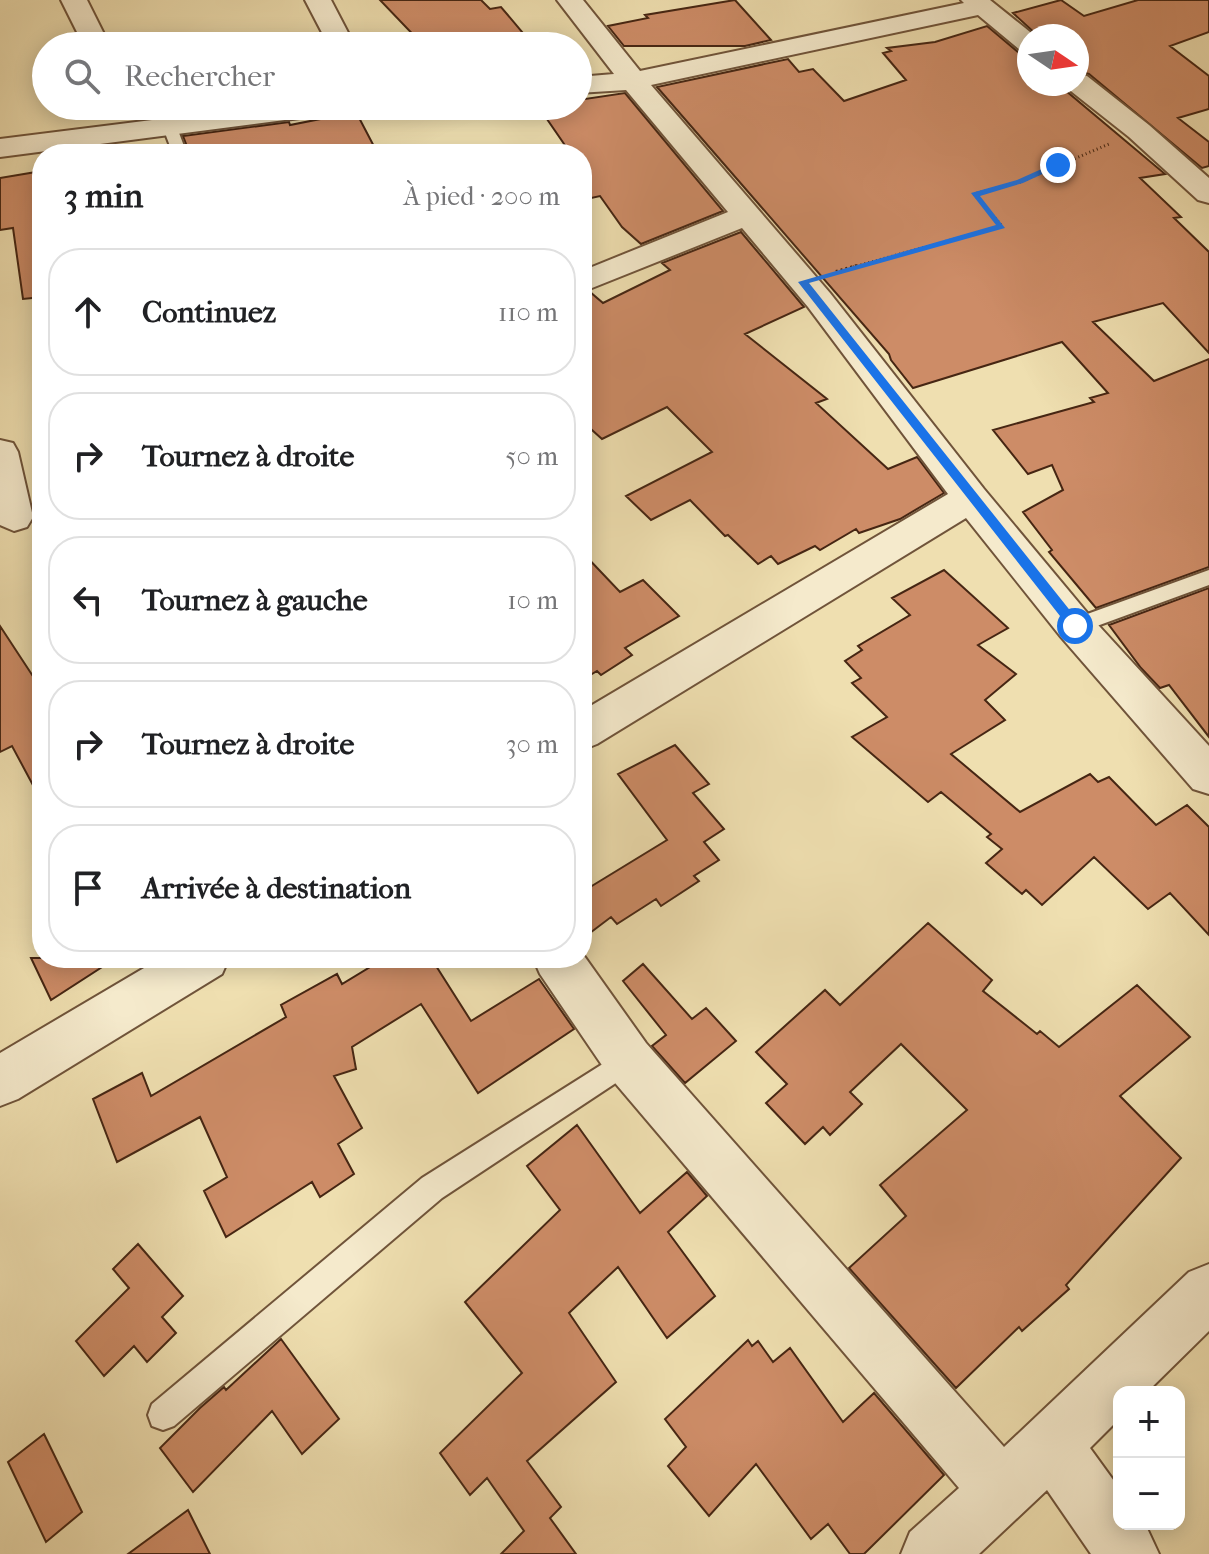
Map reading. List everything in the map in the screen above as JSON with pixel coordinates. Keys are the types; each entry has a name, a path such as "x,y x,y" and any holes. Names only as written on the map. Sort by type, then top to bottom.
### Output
{"street":[{"path":"74,0 90,32"},
{"path":"318,0 335,32"},
{"path":"570,0 633,81 803,282 1075,626 1209,776"},
{"path":"592,84 633,81 978,3 1017,34"},
{"path":"1089,91 1139,131 1209,194"},
{"path":"0,148 120,120"},
{"path":"146,120 169,125 212,120"},
{"path":"592,278 746,216"},
{"path":"0,452 19,515"},
{"path":"592,726 971,498"},
{"path":"0,1081 188,968"},
{"path":"564,968 628,1060 1003,1492"},
{"path":"932,1554 1003,1492 1050,1442 1209,1292"},
{"path":"1050,1442 1128,1554"}],"lane":[{"path":"169,125 176,144"},
{"path":"1075,626 1209,577"},
{"path":"163,1415 432,1188 628,1060"}],"path":[{"path":"803,282 1002,226 974,194 1020,182 1139,131"}],"building":[{"path":"380,0 481,0 490,9 501,7 522,32 411,32"},
{"path":"735,0 771,40 745,46 624,46 608,26 648,18 645,15"},
{"path":"1061,0 1084,16 1138,0 1209,0 1209,32 1170,46 1209,76 1209,109 1178,118 1209,142 1209,166 1202,168 1089,74 1089,24 1025,24 1013,13"},
{"path":"987,26 1017,51 1017,96 1072,96 1165,174 1140,178 1181,217 1174,218 1209,252 1209,353 1163,303 1093,322 1154,381 1209,359 1209,567 1096,608 1049,552 1052,550 1023,512 1063,490 1052,465 1028,474 993,430 1094,402 1090,398 1108,393 1062,342 913,388 889,354 657,87 788,59 799,72 813,69 844,101 906,80 883,53 891,51 887,48 935,42"},
{"path":"625,93 723,211 641,244 622,227 600,196 592,198 592,144 564,144 548,120 592,120 592,98"},
{"path":"315,120 360,120 373,144 186,144 183,136 289,122 290,125"},
{"path":"32,173 32,298 23,299 13,228 0,230 0,178"},
{"path":"741,232 804,307 745,334 827,399 816,403 888,469 917,457 944,493 900,519 859,533 856,529 820,550 815,546 778,564 771,556 758,564 690,500 651,520 626,496 712,452 667,407 602,439 592,430 592,294 603,303 670,270 662,263"},
{"path":"592,563 620,592 643,580 679,616 625,648 632,655 601,675 597,671 592,674"},
{"path":"944,570 1008,628 978,645 1016,674 985,700 1005,720 951,754 1020,812 1090,774 1098,782 1109,777 1156,825 1187,805 1209,827 1209,935 1170,893 1148,909 1094,857 1042,905 1026,890 1022,894 986,863 1002,849 987,837 991,834 941,792 928,802 852,737 887,717 852,683 861,678 845,661 862,650 858,646 910,615 892,598"},
{"path":"1209,588 1209,737 1169,685 1160,688 1109,625"},
{"path":"0,626 32,675 32,783 12,746 0,752"},
{"path":"675,745 709,784 693,793 724,829 704,842 719,860 694,876 699,881 661,906 656,899 617,924 611,917 592,931 592,886 667,840 618,774"},
{"path":"928,923 992,980 983,991 1037,1034 1040,1031 1059,1047 1137,985 1190,1037 1120,1096 1181,1158 1066,1285 1069,1289 1022,1331 1019,1327 956,1388 849,1268 906,1216 880,1185 967,1110 901,1044 850,1092 862,1104 830,1135 823,1127 805,1144 766,1103 787,1084 756,1052 825,990 840,1005"},
{"path":"643,964 692,1019 706,1008 736,1041 685,1083 652,1046 666,1035 623,981"},
{"path":"36,968 101,968 51,1000"},
{"path":"368,968 437,968 471,1021 539,979 574,1029 478,1093 421,1004 352,1047 356,1069 334,1076 362,1128 338,1144 354,1174 320,1197 312,1182 226,1237 204,1191 227,1177 200,1117 117,1162 93,1099 142,1073 151,1096 286,1017 281,1005 337,974 342,984"},
{"path":"577,1125 640,1213 687,1172 707,1196 668,1232 715,1296 667,1338 618,1267 569,1313 616,1382 527,1461 561,1507 550,1518 576,1554 501,1554 524,1531 487,1478 470,1495 440,1453 522,1373 465,1302 560,1210 527,1166"},
{"path":"138,1244 183,1296 162,1317 176,1333 147,1362 134,1346 104,1376 76,1341 129,1288 113,1269"},
{"path":"281,1339 339,1419 302,1454 272,1411 193,1492 160,1448 200,1408 224,1387 226,1390"},
{"path":"748,1340 752,1346 758,1341 773,1362 790,1348 843,1422 874,1393 944,1475 864,1554 850,1554 828,1524 811,1539 756,1464 709,1516 668,1466 686,1447 665,1419"},
{"path":"44,1434 82,1512 46,1542 8,1462"},
{"path":"188,1510 210,1554 128,1554"}],"route":[{"path":"1058,165 1020,182 974,194 1002,226 803,282 1075,626"}]}
